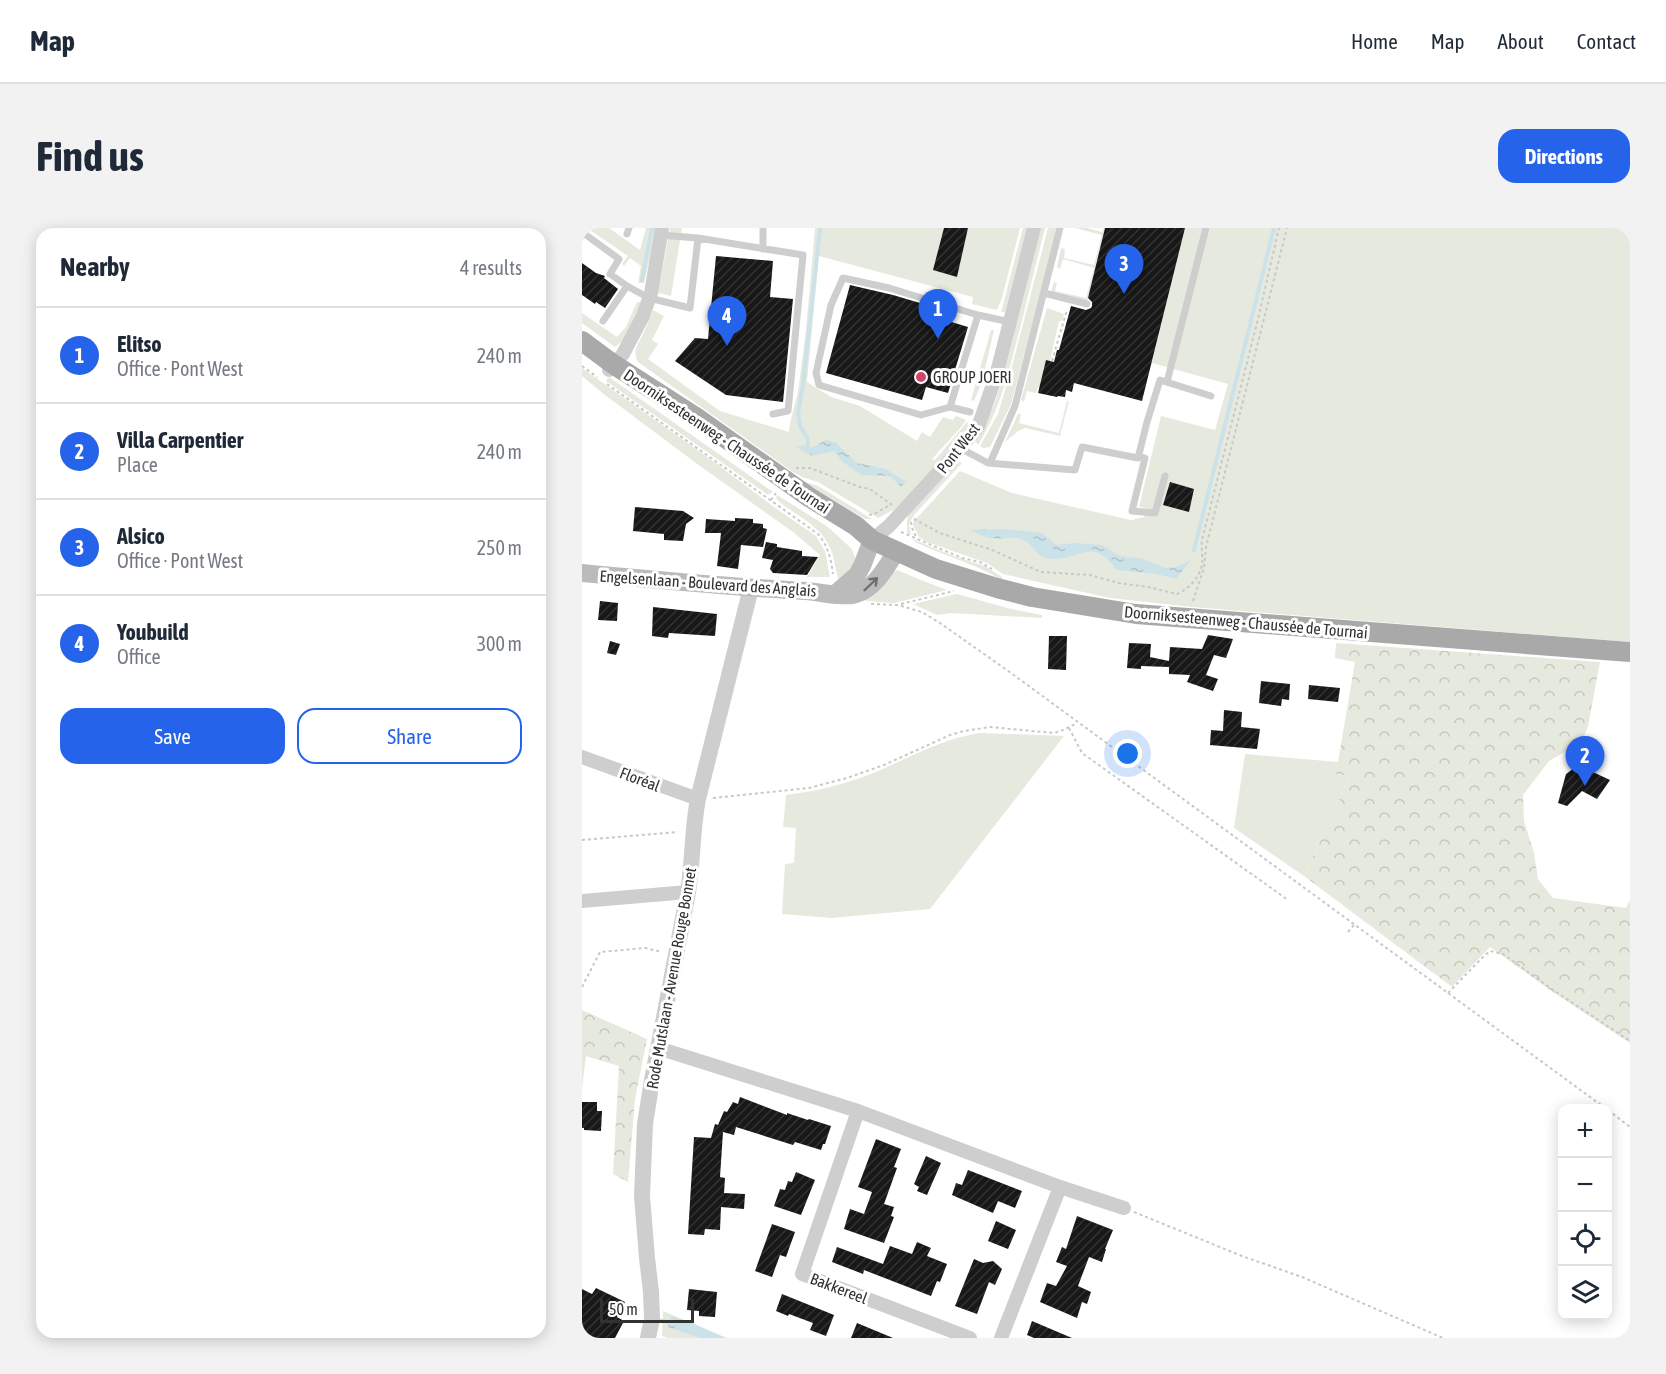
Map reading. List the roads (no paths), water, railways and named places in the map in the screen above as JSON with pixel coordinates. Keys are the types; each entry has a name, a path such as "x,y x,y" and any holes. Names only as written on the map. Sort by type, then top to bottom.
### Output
{"main road":[{"name":"Doorniksesteenweg - Chaussée de Tournai","path":"582,341 697,418 820,505 856,526 872,540 936,569 997,588 1032,597 1136,614 1630,652"},
{"name":"Doorniksesteenweg - Chaussée de Tournai","path":"582,351 615,363"},
{"name":"Engelsenlaan - Boulevard des Anglais","path":"582,573 751,588 834,587 856,575 872,540"},
{"name":"Engelsenlaan - Boulevard des Anglais","path":"834,587 849,596 865,590 876,580 896,552"}],"street":[{"name":"Pont West","path":"872,540 902,513 978,427 996,376 1034,228"},
{"path":"615,363 640,323 649,298 661,231"},
{"name":"Rode Mutslaan - Avenue Rouge Bonnet","path":"649,1333 652,1308 643,1219 642,1176 645,1124 691,874 693,833 698,799 751,588"},
{"name":"Floréal","path":"582,757 698,799"},
{"path":"582,901 688,892"},
{"path":"658,1048 858,1111 1124,1209"},
{"name":"Bakkereel","path":"858,1111 802,1274 970,1338"},
{"path":"1001,1338 1060,1187"}],"lane":[{"path":"763,228 763,249"},
{"path":"990,463 1015,406 1060,228"},
{"path":"1167,382 1206,228"},
{"path":"661,231 803,255 788,411 773,414"},
{"path":"582,232 619,259 610,274 627,286 649,298 690,308 698,238"},
{"path":"970,412 950,407 921,415 819,385 816,373 831,305 843,278 889,288 978,315 1010,322"},
{"path":"603,321 627,286"},
{"path":"1044,294 1087,304"},
{"path":"950,407 978,315"},
{"path":"1138,456 1160,380 1211,396"},
{"path":"960,448 990,463 1075,470 1082,447 1145,458 1132,511 1155,513 1165,476"}],"water":[{"path":"826,440 835,442 857,463 886,469 906,482 901,487 890,476 861,475 843,462 834,451 812,456 796,447 808,445 811,448"},
{"path":"1003,529 1042,533 1057,545 1074,543 1102,545 1120,556 1143,559 1165,568 1176,567 1191,560 1176,579 1157,574 1116,570 1107,559 1091,552 1066,558 1045,558 1024,540 991,538 969,530"},
{"path":"671,1316 725,1338 700,1338 668,1327"}],"waterway":[{"path":"642,280 652,228"},
{"path":"808,445 808,439 800,426 798,413 820,228"},
{"path":"1194,550 1274,228"},
{"path":"657,1320 673,1323"}],"place":[{"name":"Alsico","path":"1124,294"},
{"name":"Elitso","path":"938,339"},
{"name":"Youbuild","path":"727,346"},
{"name":"GROUP JOERI","path":"921,377"},
{"name":"Villa Carpentier","path":"1585,786"}]}
